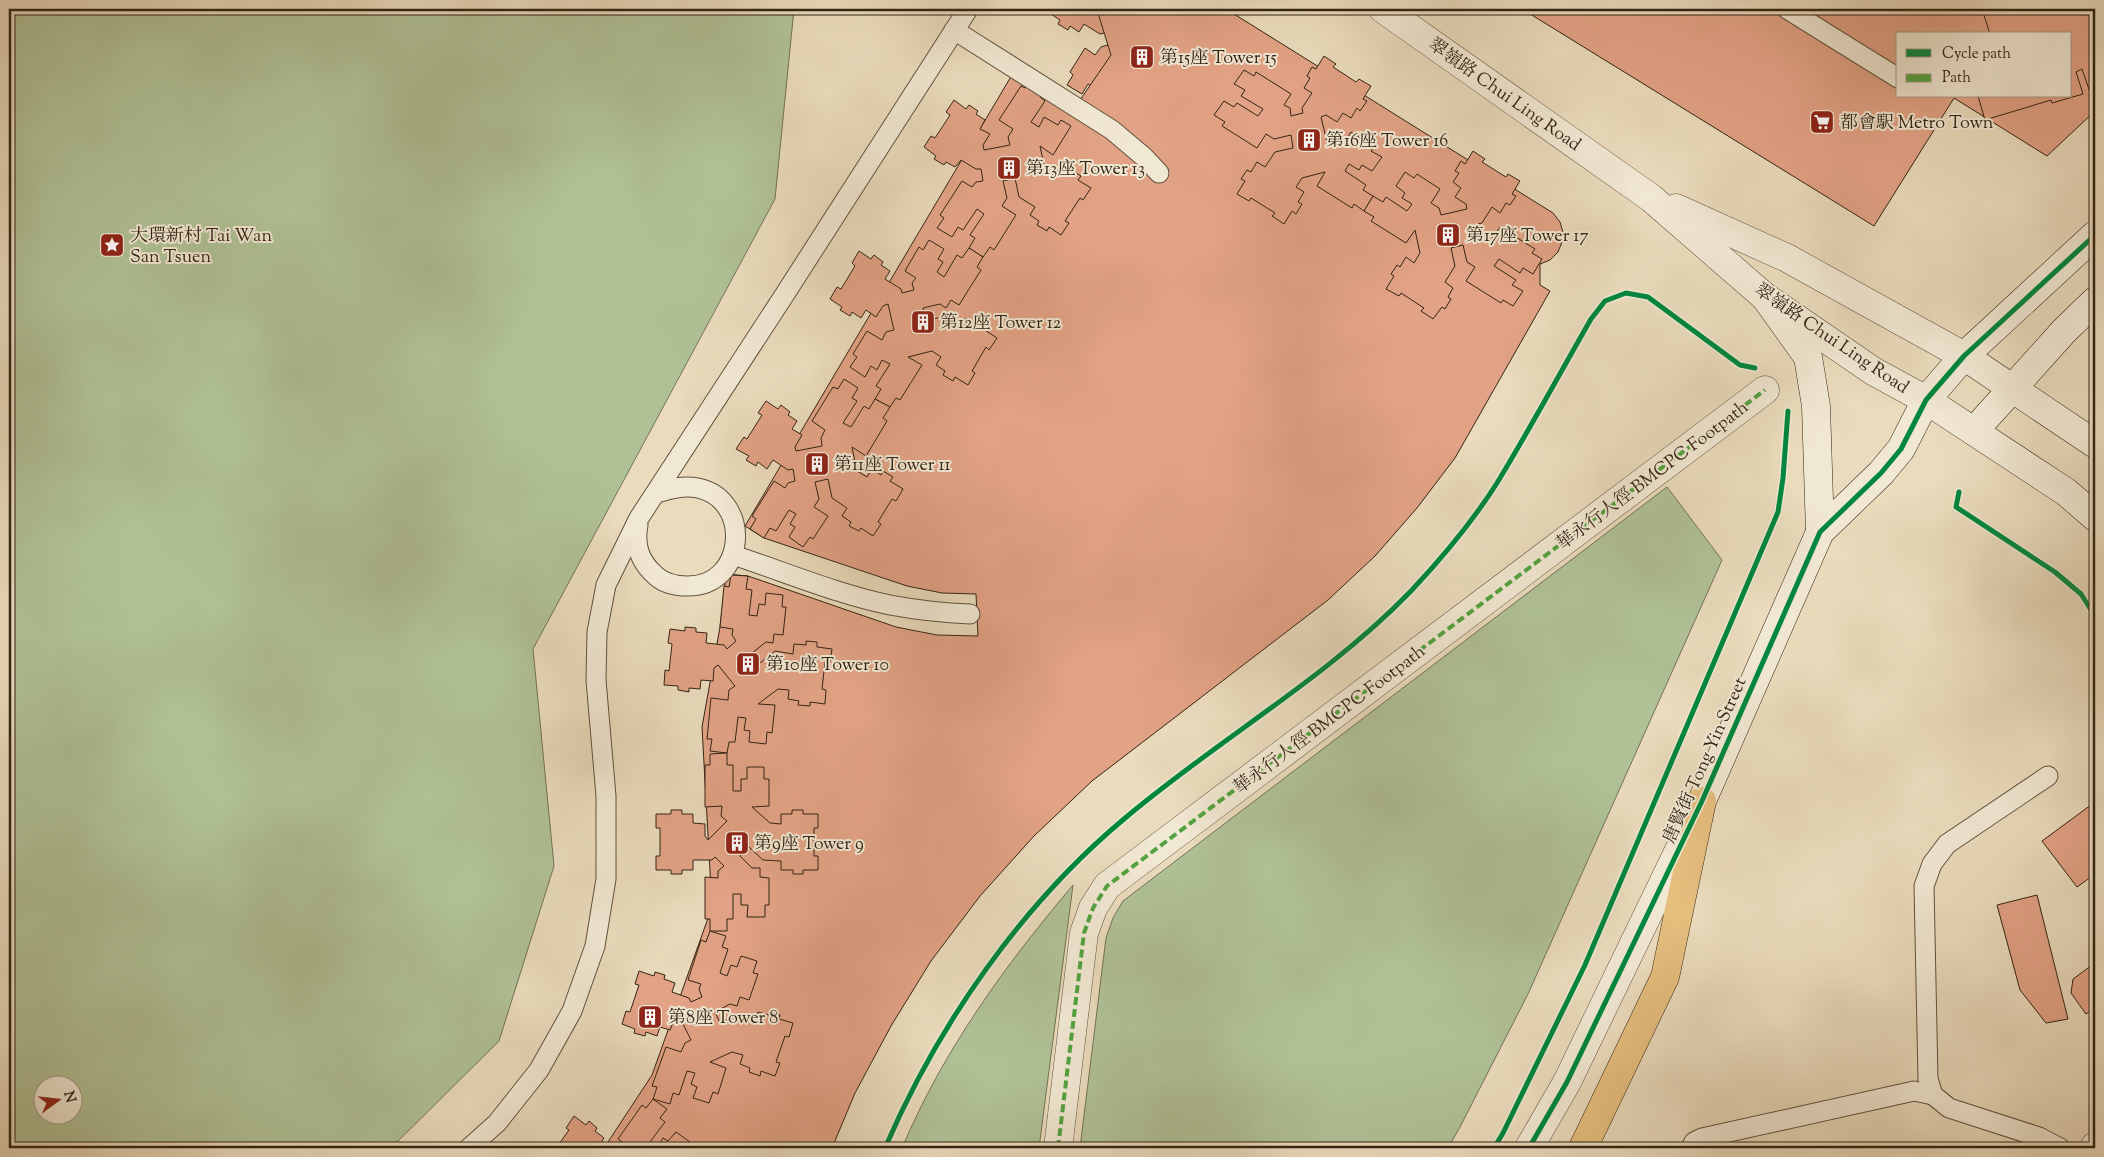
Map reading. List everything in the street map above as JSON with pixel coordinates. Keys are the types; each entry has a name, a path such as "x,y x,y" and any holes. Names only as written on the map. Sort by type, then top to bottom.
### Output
{"main road":[{"path":"1583,1148 1665,977 1702,801"}],"street":[{"name":"翠嶺路 Chui Ling Road","path":"1383,9 1651,198 1765,297 1873,370 1926,400 2066,492 2095,518"},
{"name":"翠嶺路 Chui Ling Road","path":"1651,198 1787,258 1964,356 2095,444"},
{"name":"唐賢街 Tong Yin Street","path":"1529,1148 1568,1082 1702,801 1820,532 1881,473 1902,449 1926,400 1964,356 2095,235"},
{"path":"1765,297 1808,357 1816,406 1820,532"},
{"path":"1974,431 2095,301"},
{"name":"華永行人徑 BMCPC Footpath","path":"1058,1148 1084,933 1093,908 1107,886 1765,390"}],"lane":[{"path":"469,1148 497,1123 539,1070 572,1011 594,946 606,879 606,796 596,680 597,632 606,585 639,518 968,9"},
{"path":"1787,9 1896,77"},
{"path":"954,30 1112,130 1159,173"},
{"path":"639,518 636,537 639,554 648,569 661,581 677,586 695,586 711,581 724,570 733,555 737,538 734,522 726,506 714,495 698,488 681,486 656,493"},
{"path":"733,555 849,594 888,605 929,612 970,614"},
{"path":"1933,1095 1928,1078 1924,886 1932,864 1947,844 2048,776"},
{"path":"1691,1148 1694,1142 1702,1138 1914,1090 1933,1095 1949,1108 2039,1137 2060,1148"}],"green space":[{"path":"9,9 794,9 775,199 533,649 554,866 499,1041 391,1148 9,1148"},
{"path":"1667,487 1722,560 1528,994 1448,1148 1080,1148 1106,938 1113,918 1123,901"},
{"path":"1073,885 1039,1148 902,1148 937,1077 977,1010 1023,947"}],"building":[{"name":"第15座 Tower 15","path":"1050,9 1169,9 1163,18 1152,11 1147,13 1153,38 1160,37 1168,42 1177,28 1201,43 1198,47 1208,53 1199,67 1189,61 1185,66 1164,55 1173,91 1159,94 1158,90 1131,96 1132,101 1119,103 1110,67 1103,78 1100,76 1093,87 1088,84 1082,94 1067,85 1073,75 1070,72 1085,48 1095,55 1101,47 1111,44 1113,58 1125,56 1119,30 1100,34 1084,24 1079,32 1070,26 1068,30 1058,24 1060,20 1048,12"},
{"path":"1101,9 1226,9 1553,213 1560,222 1563,232 1562,242 1558,252 1550,260 1540,264 1540,285 1550,291 1455,458 1417,508 1375,556 1328,600 1092,781 1034,836 980,896 931,961 891,1026 855,1093 832,1148 604,1148 652,1075 712,907 702,727 720,627 726,574 748,576 896,627 937,635 978,636 976,594 942,593 907,586 764,538 745,526 1019,63 1080,100 1111,55 1098,13"},
{"name":"第15座 Tower 15","path":"1169,9 1180,9 1177,14"},
{"name":"都會駅 Metro Town","path":"1522,9 2095,9 2095,111 2047,156 1954,98 1874,226"},
{"path":"1982,9 2087,9 2085,10 2086,15 2095,13 2095,104 2082,69 2076,72 2083,94 2072,97 2072,32 1989,32"},
{"name":"第16座 Tower 16","path":"1324,56 1336,64 1333,67 1356,82 1359,79 1371,86 1363,99 1367,101 1360,111 1357,108 1351,118 1343,113 1337,122 1326,115 1321,117 1327,142 1334,141 1342,146 1351,132 1374,147 1371,151 1382,157 1372,171 1362,165 1359,170 1349,164 1345,171 1366,185 1363,190 1373,196 1364,211 1354,204 1352,208 1317,186 1325,172 1302,178 1296,187 1304,192 1298,202 1302,204 1296,214 1292,211 1284,224 1272,216 1275,213 1251,198 1249,201 1237,194 1245,181 1241,179 1247,170 1251,172 1257,162 1265,167 1275,152 1293,148 1291,135 1274,139 1266,134 1257,148 1222,126 1225,122 1214,115 1224,101 1234,107 1237,103 1258,116 1263,109 1241,96 1245,90 1234,84 1244,70 1254,76 1256,72 1291,94 1284,105 1290,108 1291,116 1303,113 1302,108 1312,93 1304,88 1310,78 1307,76 1312,67 1316,69"},
{"name":"第13座 Tower 13","path":"1032,78 1046,88 1040,97 1045,101 1031,122 1039,127 1044,117 1058,125 1061,120 1071,126 1053,155 1040,146 1045,170 1055,176 1059,168 1069,174 1071,170 1081,176 1078,180 1091,188 1083,200 1080,198 1065,221 1069,223 1061,235 1049,227 1047,231 1037,225 1039,221 1030,215 1035,207 1019,197 1015,178 1003,181 1007,198 1002,206 1016,215 994,250 990,247 983,257 969,248 975,238 970,235 984,214 977,209 963,230 958,227 952,237 937,228 944,218 940,215 962,181 972,187 976,182 983,181 981,169 976,169 961,160 955,167 946,162 944,165 934,159 936,156 924,147 931,136 935,138 950,115 946,112 954,100 966,109 969,105 978,111 976,114 985,120 980,129 990,134 983,145 984,150 1010,145 1008,137 1013,129 999,120 1021,86 1025,88"},
{"path":"1979,98 2069,98 2052,103 2051,100 1985,120"},
{"name":"第17座 Tower 17","path":"1473,151 1485,159 1482,162 1506,177 1508,174 1520,181 1512,194 1516,196 1510,205 1506,203 1500,213 1492,207 1482,223 1478,224 1481,236 1488,234 1493,238 1500,227 1535,249 1532,253 1542,259 1533,274 1523,268 1520,273 1499,259 1494,266 1516,280 1512,285 1523,291 1513,306 1503,300 1501,303 1466,281 1475,267 1467,262 1463,245 1451,248 1455,266 1445,282 1453,288 1448,297 1451,299 1445,309 1442,307 1433,319 1421,311 1424,308 1401,293 1399,296 1386,289 1394,276 1391,274 1397,265 1400,267 1406,257 1414,263 1420,253 1415,230 1406,243 1371,221 1374,217 1364,211 1373,196 1383,202 1386,197 1407,211 1412,204 1402,198 1405,193 1396,186 1405,172 1414,178 1417,174 1440,189 1431,203 1439,208 1441,215 1467,209 1466,204 1455,197 1461,188 1453,182 1459,173 1455,171 1461,161 1465,164"},
{"name":"第12座 Tower 12","path":"929,240 944,249 938,259 943,262 937,272 944,277 957,255 962,258 969,248 983,257 977,267 981,270 959,305 951,300 946,308 940,304 923,308 926,321 945,316 960,326 965,318 975,324 977,321 987,327 985,330 997,338 989,350 986,347 972,371 975,373 968,385 955,377 953,381 943,375 945,371 936,365 941,357 932,351 908,357 922,365 900,400 896,398 890,407 875,399 881,389 876,386 890,364 882,360 877,370 871,366 865,377 850,367 857,357 853,354 867,331 882,340 886,332 894,330 888,304 883,306 876,317 866,310 861,318 852,312 850,316 840,310 842,307 830,299 837,287 841,289 855,266 852,263 859,251 871,259 874,255 883,262 881,265 890,271 885,279 901,289 902,293 914,290 912,283 916,278 905,271 919,247 923,250"},
{"name":"第11座 Tower 11","path":"844,379 858,388 852,398 857,401 843,423 851,427 864,406 869,409 875,399 890,407 883,418 887,421 866,456 852,447 857,471 867,477 872,469 881,475 883,471 893,477 890,481 903,489 896,501 892,499 878,522 881,524 873,536 861,528 859,531 849,526 851,522 842,516 847,508 832,498 828,479 815,482 819,499 814,507 828,516 813,539 810,537 803,547 789,537 795,527 790,524 796,514 789,510 776,531 770,528 764,538 750,529 756,519 752,516 774,481 785,488 788,483 795,481 793,469 788,470 773,460 767,469 758,462 756,466 746,460 749,456 736,449 744,437 747,439 762,415 758,413 766,401 778,409 781,405 790,412 788,415 797,421 792,429 802,435 795,447 796,451 822,446 821,438 825,430 812,421 833,387 838,389"},
{"name":"第10座 Tower 10","path":"731,575 748,576 746,589 752,590 749,615 757,616 759,604 765,605 766,593 783,595 782,607 786,607 783,635 774,634 773,643 766,642 752,653 760,663 775,651 793,654 794,644 806,645 806,641 817,642 817,647 832,649 830,662 825,662 822,689 826,690 825,704 810,702 810,706 798,705 799,701 788,699 789,690 778,689 758,704 775,705 772,733 767,732 766,744 749,742 750,731 744,730 746,718 738,717 735,742 729,742 727,753 710,751 712,739 707,739 711,698 728,700 729,690 735,686 718,665 714,668 713,681 701,680 700,689 689,688 689,692 678,690 678,686 664,685 665,670 669,671 672,644 668,643 670,629 685,631 685,627 696,628 696,632 707,633 706,643 724,645 727,649 736,641 732,635 733,629 720,627 724,586 729,587"},
{"name":"第9座 Tower 9","path":"727,753 727,765 733,765 733,791 741,791 741,779 747,779 747,767 764,767 764,779 769,779 769,806 752,807 770,823 781,824 781,814 792,814 792,810 803,810 803,814 818,814 818,828 814,828 814,856 818,856 818,870 803,870 803,874 793,874 793,870 781,870 781,861 763,860 749,847 740,856 752,868 760,868 760,877 769,878 769,905 765,905 765,917 747,917 748,905 741,905 741,894 733,894 733,919 727,919 727,931 710,931 710,919 705,919 705,877 718,878 718,871 724,866 715,857 712,860 693,860 693,870 682,870 682,874 671,874 671,870 656,870 656,856 660,856 660,828 656,828 656,814 671,814 671,810 682,810 682,814 693,814 693,823 705,824 705,836 708,840 727,821 721,816 722,806 705,807 705,765 710,765 710,754"},
{"path":"2095,802 2095,874 2077,887 2042,841"},
{"path":"2037,895 2068,1019 2046,1023 2020,990 1997,905"},
{"name":"第8座 Tower 8","path":"710,931 726,936 722,947 728,949 720,973 727,976 731,965 737,967 741,956 757,961 753,973 758,974 749,1000 740,997 737,1006 730,1004 715,1012 720,1023 738,1014 755,1020 758,1012 769,1015 770,1011 780,1015 779,1019 793,1023 789,1037 785,1036 776,1062 780,1063 775,1076 761,1071 760,1076 749,1072 750,1068 740,1064 743,1055 732,1052 710,1062 726,1068 718,1094 713,1092 709,1103 693,1098 697,1087 691,1084 695,1073 687,1071 679,1095 673,1093 670,1104 653,1099 657,1087 652,1086 666,1047 681,1052 685,1043 691,1040 679,1016 675,1018 670,1030 660,1027 657,1036 646,1032 645,1036 634,1033 635,1029 622,1024 626,1011 630,1012 639,985 635,984 639,971 654,976 655,972 665,975 664,979 675,983 672,992 689,998 691,1002 702,997 699,989 701,984 688,980 701,940 706,942"},
{"path":"2095,963 2095,1008 2086,1014 2071,993 2073,979"},
{"path":"653,1099 667,1109 660,1118 665,1122 650,1142 657,1147 663,1138 668,1141 676,1132 690,1142 685,1148 631,1148 618,1139 642,1105 646,1108"},
{"path":"574,1116 586,1125 589,1121 597,1128 595,1131 604,1138 599,1146 602,1148 556,1148 569,1130 566,1128"}],"marked path":[{"path":"1058,1148 1084,933 1093,908 1107,886 1765,390"}],"cycle path":[{"path":"1529,1148 1567,1082 1702,801 1820,532 1881,473 1901,449 1926,400 1964,356 2095,235"},
{"path":"885,1148 906,1102 930,1057 957,1013 1017,928 1086,853 1124,819 1196,762 1343,653 1411,591 1457,539 1488,497 1591,319 1605,301 1626,293 1648,297 1740,365 1755,368"},
{"path":"1494,1148 1585,965 1778,512 1783,478 1788,411"},
{"path":"1959,492 1956,507 2055,572 2081,594 2095,616"}],"place":[{"name":"第15座 Tower 15","path":"1142,57"},
{"name":"都會駅 Metro Town","path":"1822,122"},
{"name":"第16座 Tower 16","path":"1309,140"},
{"name":"第13座 Tower 13","path":"1009,168"},
{"name":"第17座 Tower 17","path":"1448,235"},
{"name":"大環新村 Tai Wan San Tsuen","path":"112,245"},
{"name":"第12座 Tower 12","path":"923,322"},
{"name":"第11座 Tower 11","path":"817,464"},
{"name":"第10座 Tower 10","path":"748,664"},
{"name":"第9座 Tower 9","path":"737,843"},
{"name":"第8座 Tower 8","path":"650,1017"}]}
